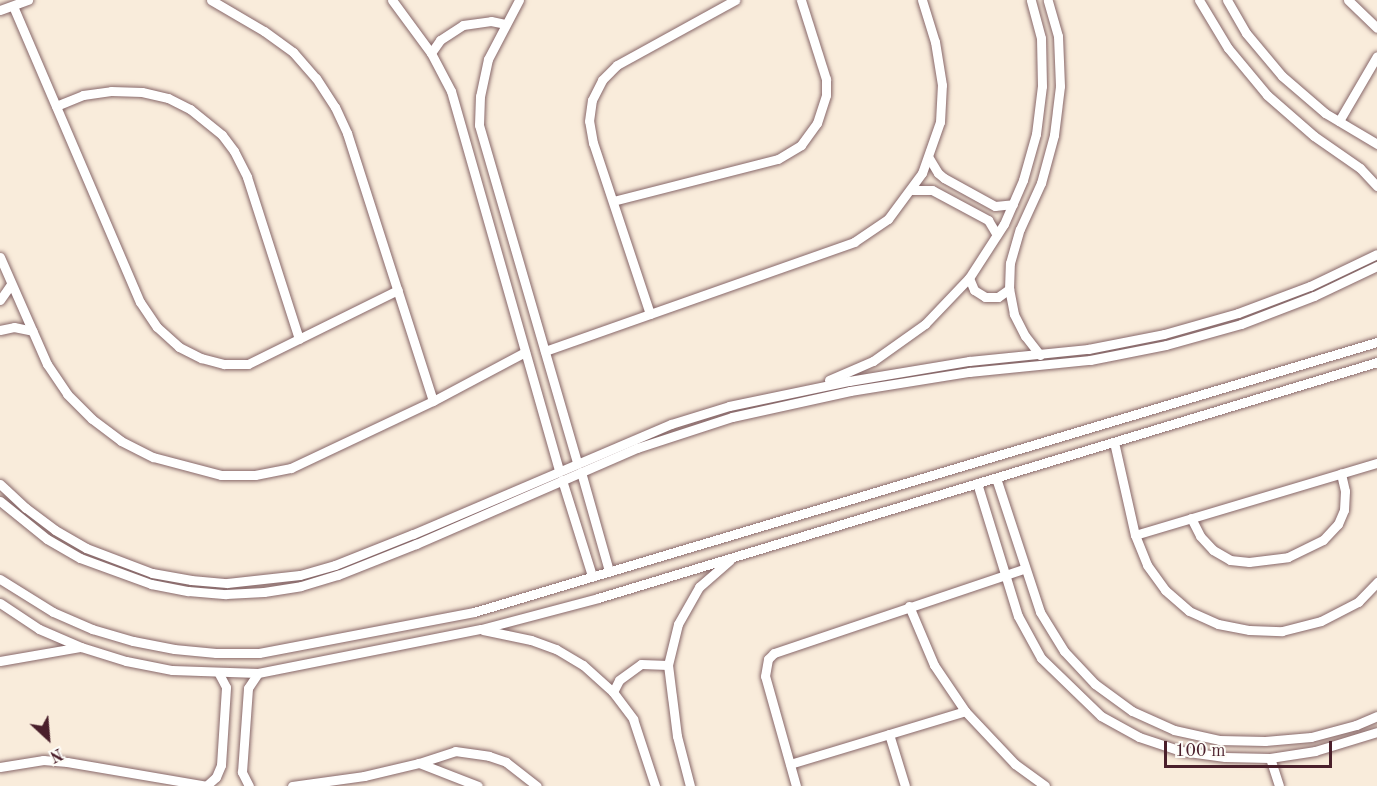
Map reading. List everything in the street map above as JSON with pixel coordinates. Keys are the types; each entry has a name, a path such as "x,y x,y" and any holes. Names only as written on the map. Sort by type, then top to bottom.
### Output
{"street":[{"path":"0,10 28,0"},
{"path":"211,0 264,31 293,52 316,78 334,107 347,133 433,401"},
{"path":"392,0 430,52 451,91 559,470"},
{"path":"519,0 488,58 480,96 480,125 578,462"},
{"path":"650,314 589,121 592,100 602,80 617,65 735,0"},
{"path":"613,201 778,159 801,145 818,123 826,95 826,79 801,0"},
{"path":"545,351 854,242 888,219 912,190 929,158 940,122 942,85 935,42 922,0"},
{"path":"812,387 873,361 925,324 969,278 997,235 1023,180 1036,134 1042,86 1041,38 1031,0"},
{"path":"1040,355 1025,336 1014,314 1009,289 1010,263 1020,229 1041,183 1054,135 1060,86 1058,36 1048,0"},
{"path":"1199,0 1228,48 1267,95 1314,136 1360,168 1377,186"},
{"path":"1227,0 1246,33 1282,76 1325,113 1377,144"},
{"path":"1348,0 1377,28"},
{"path":"13,6 140,302 157,327 179,347 201,358 224,364 248,364 398,290"},
{"path":"430,52 451,31 463,25 491,21 505,24"},
{"path":"1339,121 1377,56"},
{"path":"56,106 83,95 111,91 142,92 168,98 190,110 214,128 234,151 247,177 299,339"},
{"path":"929,158 932,166 944,178 995,206 1013,204"},
{"path":"912,190 932,189 988,220 997,235"},
{"path":"0,501 47,539 80,558 115,573 179,590 226,594 273,591 338,575 562,480 636,443 729,406 812,387 969,361 1040,355 1164,334 1238,313 1310,286 1377,254"},
{"path":"0,257 47,364 67,394 92,420 121,441 153,457 221,475 255,475 291,468 433,401 525,352"},
{"path":"0,484 55,530 120,563 191,580 227,583 273,579 335,565 578,462 636,443 791,402 969,372 1090,360 1166,345 1241,324 1314,296 1377,266"},
{"path":"969,278 974,290 985,297 998,297 1009,289"},
{"path":"0,300 11,284"},
{"path":"0,330 14,327 33,331"},
{"path":"0,579 53,612 92,629 174,650 259,653 474,612 1377,342"},
{"path":"0,603 39,629 81,647 149,665 219,674 258,673 481,629 732,558 1376,364"},
{"path":"1114,442 1135,535 1147,565 1165,590 1189,611 1218,624 1282,631 1321,621 1358,602 1377,582"},
{"path":"1135,535 1377,462"},
{"path":"580,472 609,571"},
{"path":"1191,518 1200,536 1213,550 1230,560 1250,562 1288,557 1323,540 1338,524 1344,510 1345,491 1341,473"},
{"path":"996,478 1040,612 1064,651 1095,684 1132,711 1174,730 1219,740 1265,741 1311,737 1356,725 1377,716"},
{"path":"562,480 592,576"},
{"path":"977,483 1018,616 1041,658 1101,716 1139,737 1181,751 1225,757 1270,758 1315,751 1377,732"},
{"path":"525,484 530,494"},
{"path":"690,786 677,736 668,665 678,624 699,586 732,558"},
{"path":"796,786 765,676 768,659 781,648 1024,568"},
{"path":"909,606 934,665 965,711 1015,764 1045,786"},
{"path":"481,629 523,638 556,649 583,665 613,692 633,720 655,786"},
{"path":"0,661 81,647"},
{"path":"613,692 619,680 635,667 654,663 668,665"},
{"path":"249,786 242,772 248,688 258,673"},
{"path":"0,767 27,762 59,762 206,786 216,777 221,765 226,687 219,674"},
{"path":"790,764 965,711"},
{"path":"889,734 905,786"},
{"path":"291,786 364,776 419,763 455,751 472,752 506,762 537,786"},
{"path":"1270,758 1279,786"},
{"path":"419,763 478,786"}]}
